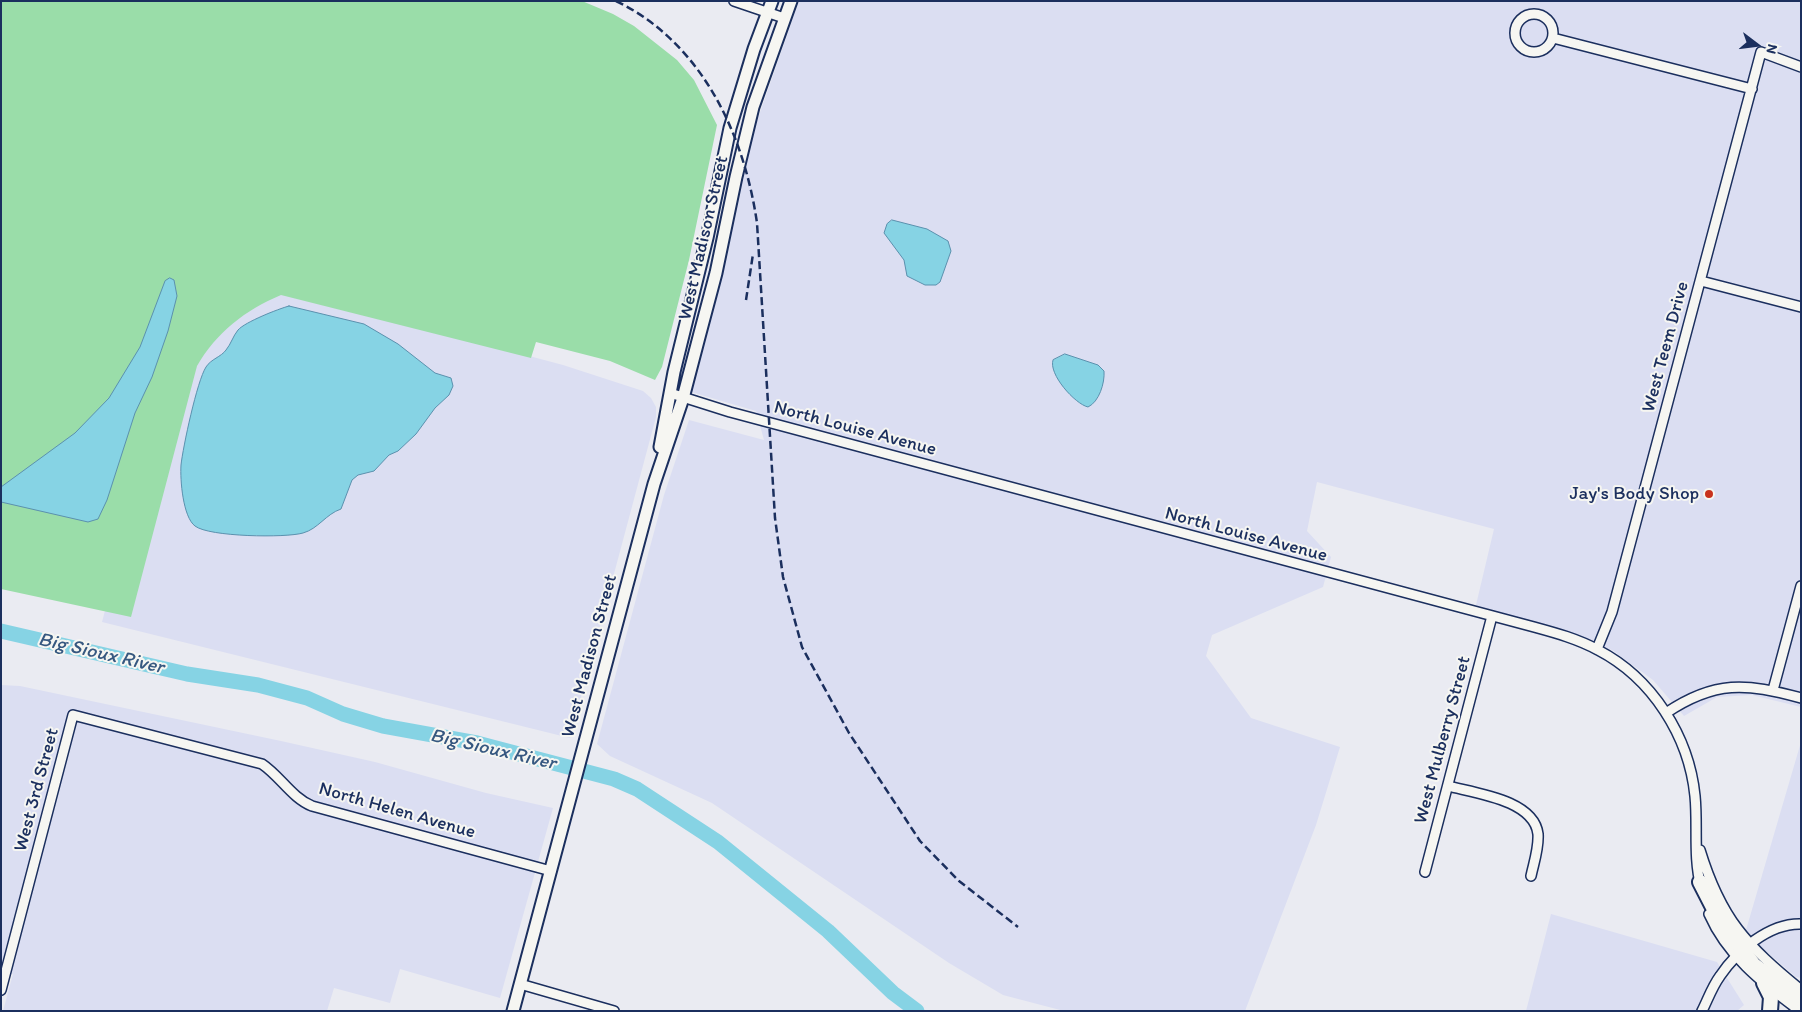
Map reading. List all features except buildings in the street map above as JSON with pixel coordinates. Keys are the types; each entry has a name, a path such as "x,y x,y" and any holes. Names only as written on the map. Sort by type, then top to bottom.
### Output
{"highway":[{"path":"1700,882 1719,919 1743,952 1798,1007"},
{"path":"1764,983 1771,997 1770,1011"}],"main road":[{"name":"West Madison Street","path":"513,1011 654,484 683,398 716,273 746,132 760,84 791,1"},
{"name":"West Madison Street","path":"654,484 670,393 730,128 770,6"}],"street":[{"path":"734,1 770,6 784,18"},
{"path":"1537,14 1548,20 1552,25 1553,38 1550,44 1541,52 1528,52 1518,45 1514,33 1516,26 1524,16 1537,14"},
{"path":"1553,38 1752,89"},
{"name":"West Teem Drive","path":"1597,649 1612,612 1762,52 1801,67"},
{"path":"1700,281 1801,307"},
{"name":"North Louise Avenue","path":"670,393 730,412 1558,634 1597,649 1636,678 1666,712 1681,741 1691,769 1695,798 1700,882"},
{"path":"1773,690 1801,586"},
{"name":"West Mulberry Street","path":"1425,872 1492,616"},
{"path":"1666,712 1690,697 1710,689 1738,686 1773,690 1801,698"},
{"name":"North Helen Avenue","path":"73,715 262,764 283,781 295,795 312,806 551,871"},
{"name":"West 3rd Street","path":"1,990 73,715"},
{"path":"1448,786 1511,804 1529,814 1536,825 1538,838 1531,876"},
{"name":"North Louise Avenue","path":"1696,837 1718,899 1735,927 1743,952 1764,983 1798,1007"},
{"path":"1702,1011 1720,975 1743,952 1766,933 1779,926 1801,924"},
{"name":"North Louise Avenue","path":"1743,952 1762,959 1801,990"},
{"path":"520,984 614,1011"}],"shaded area":[{"path":"799,1 1801,1 1801,707 1752,695 1717,697 1684,716 1653,680 1612,650 1476,605 1494,529 1317,482 1307,531 1331,557 1323,587 1212,635 1206,656 1251,718 1340,747 1316,825 1245,1011 1064,1011 1003,995 949,963 712,803 610,756 597,744 664,495 689,420 764,440 756,411 691,392 735,215 750,141"},
{"path":"195,267 563,365 643,391 651,398 656,407 656,417 570,738 102,622"},
{"path":"1,685 20,686 281,741 375,762 486,793 553,808 500,998 400,969 390,1003 334,988 327,1011 3,1011 13,974 1,971"},
{"path":"1801,742 1801,978 1796,977 1760,946 1746,930"},
{"path":"1551,914 1717,962 1744,1005 1737,1011 1526,1011"}],"green space":[{"path":"1,1 582,1 613,14 634,26 677,60 694,80 717,125 689,260 662,367 655,380 610,361 536,342 531,358 281,295 244,315 222,333 197,366 131,617 1,589"}],"water":[{"path":"892,220 927,229 948,241 951,251 940,282 936,285 925,285 907,276 904,260 884,233 887,224"},
{"path":"170,278 174,280 177,296 168,331 152,377 135,413 107,500 98,519 88,522 1,502 1,487 75,433 109,398 140,347 165,281"},
{"path":"289,306 364,324 398,344 435,373 451,378 453,386 449,395 435,408 416,434 398,451 389,455 374,471 358,475 352,480 341,509 308,531 294,535 248,536 203,530 195,526 188,515 183,498 181,472 187,430 202,374 208,364 226,350 238,330 247,323"},
{"path":"1065,354 1098,365 1104,371 1098,397 1088,407 1070,395 1058,380 1053,360"}],"waterway":[{"name":"Big Sioux River","path":"1,631 187,674 258,685 307,698 343,714 383,726 477,743 614,779 637,789 718,842 828,931 893,993 917,1011"}],"railway":[{"path":"616,1 646,19 672,40 695,66 714,94 729,124 751,189 757,223 775,518 783,577 802,647 849,733 920,841 959,881 1018,927"},
{"path":"746,300 753,254"}],"place":[{"name":"Jay's Body Shop","path":"1709,494"}]}
